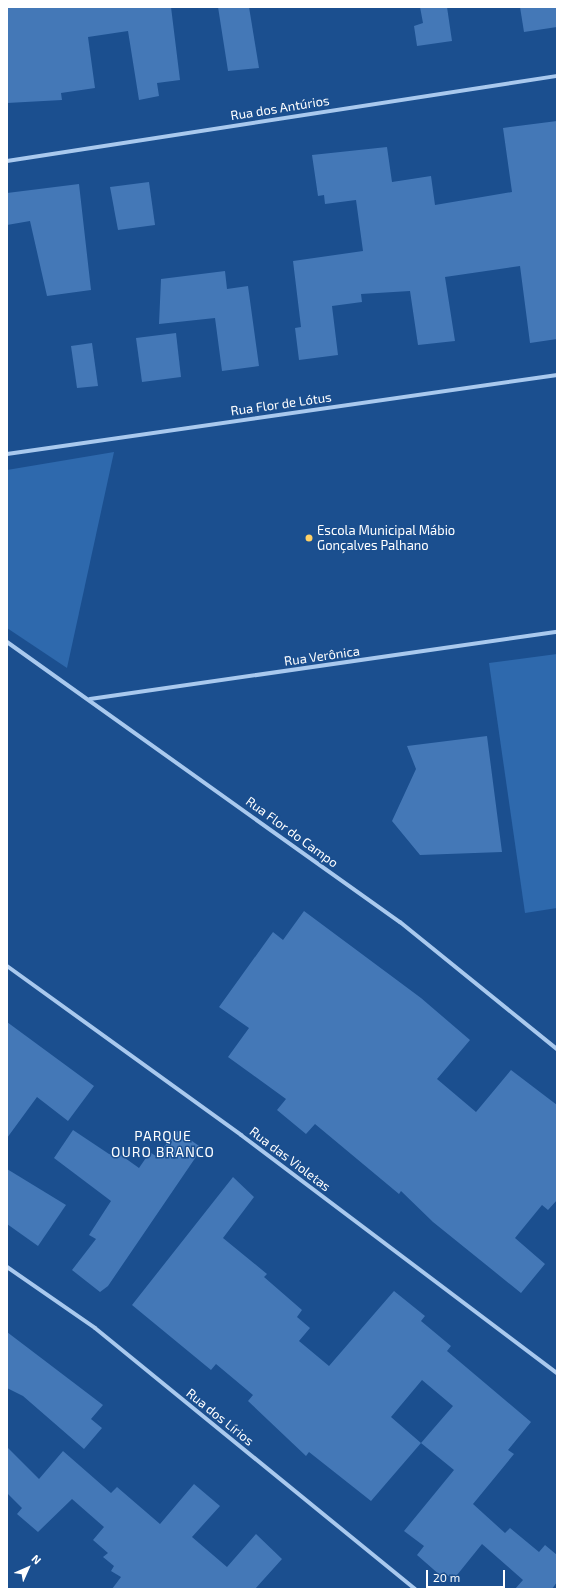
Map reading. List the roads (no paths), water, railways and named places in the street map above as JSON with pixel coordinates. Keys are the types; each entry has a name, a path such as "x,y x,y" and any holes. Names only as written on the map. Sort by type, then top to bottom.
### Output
{"street":[{"name":"Rua dos Antúrios","path":"7,161 557,76"},
{"name":"Rua Flor de Lótus","path":"7,454 557,375"},
{"name":"Rua Verônica","path":"90,699 557,632"},
{"name":"Rua Flor do Campo","path":"7,642 90,699 400,922 557,1049"},
{"name":"Rua das Violetas","path":"7,966 241,1135 557,1373"},
{"name":"Rua dos Lírios","path":"7,1267 95,1328 415,1589"}],"place":[{"name":"Escola Municipal Mábio Gonçalves Palhano","path":"309,538"}],"district":[{"name":"PARQUE OURO BRANCO","path":"163,1144"}]}
